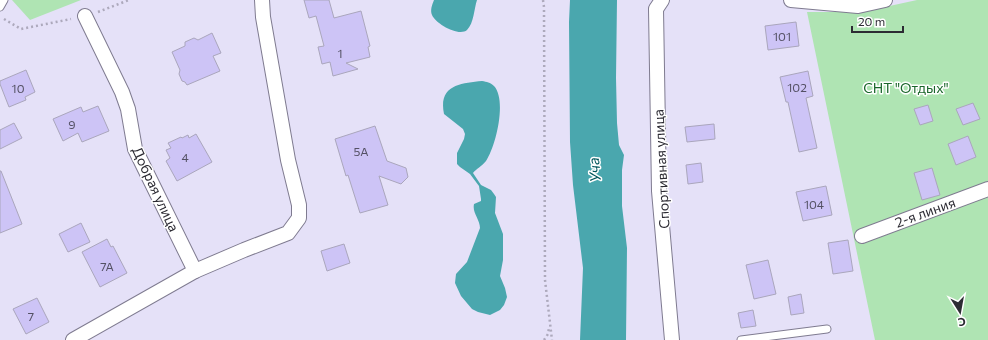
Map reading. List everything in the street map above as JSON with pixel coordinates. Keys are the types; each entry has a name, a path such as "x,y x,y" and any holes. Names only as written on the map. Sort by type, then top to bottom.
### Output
{"street":[{"path":"73,340 195,272 244,250 288,233 299,218 299,205 288,160 262,0"},
{"name":"Спортивная улица","path":"662,0 656,9 659,191 672,340"},
{"path":"791,0 858,6 885,0"},
{"name":"Добрая улица","path":"85,16 122,92 128,109 135,149 195,272"},
{"name":"2-я линия","path":"862,236 988,189"}],"lane":[{"path":"0,8 4,0"},
{"path":"741,340 827,329"}],"path":[{"path":"0,16 21,30 85,16 129,0"},
{"path":"543,0 545,280 552,340"},
{"path":"544,340 548,334 550,324"}],"green space":[{"path":"12,0 81,0 30,20"},
{"name":"СНТ \"Отдых\"","path":"917,0 988,0 988,340 875,340 807,12 862,12"}],"water":[{"path":"434,0 477,0 472,20 467,30 463,32 453,31 434,19 431,13"},
{"name":"Уча","path":"570,0 617,0 617,123 619,145 624,155 622,170 622,206 627,248 626,340 580,340 583,268 573,185 570,142"},
{"path":"482,81 490,83 494,86 498,93 500,102 499,123 490,154 486,161 473,173 481,185 491,190 496,197 495,213 503,234 503,260 500,276 507,297 500,310 490,315 472,309 461,296 455,283 456,274 467,262 480,228 475,213 474,204 481,201 481,199 479,186 470,174 457,164 457,153 465,134 463,129 444,114 443,104 444,97 453,87 466,83"}],"building":[{"path":"304,0 329,0 334,18 361,11 370,46 368,47 370,57 346,63 358,69 333,76 330,62 322,64 318,47 324,46 316,16 309,18"},
{"path":"796,22 799,46 768,50 765,26"},
{"path":"212,33 221,53 213,56 220,71 187,85 182,81 179,74 180,70 172,52 185,46 185,42 194,38 198,40"},
{"path":"26,70 35,92 25,97 26,100 9,107 0,81"},
{"path":"808,71 813,96 806,98 817,148 799,152 788,102 786,102 780,77"},
{"path":"973,103 980,119 963,125 956,109"},
{"path":"928,105 933,121 920,125 914,109"},
{"path":"98,106 109,131 82,142 78,133 63,141 53,119 81,107 83,112"},
{"path":"14,123 22,138 0,149 0,130"},
{"path":"714,124 715,139 687,142 685,127"},
{"path":"375,126 387,161 406,168 408,177 401,184 379,176 388,205 360,213 348,175 346,176 335,139"},
{"path":"196,134 212,162 177,181 166,161 170,158 166,150 171,148 168,143 181,137 182,138 188,135 189,138"},
{"path":"968,136 976,157 956,165 948,144"},
{"path":"701,163 703,182 688,184 686,165"},
{"path":"932,168 940,195 922,200 914,173"},
{"path":"0,171 22,224 0,233"},
{"path":"826,186 832,215 803,221 796,192"},
{"path":"81,223 90,242 68,252 59,234"},
{"path":"107,239 111,247 113,246 127,273 100,287 82,252"},
{"path":"848,240 853,271 833,274 828,243"},
{"path":"344,244 350,263 327,271 321,251"},
{"path":"768,260 776,294 754,299 746,265"},
{"path":"801,294 804,313 791,315 788,297"},
{"path":"37,298 49,322 26,334 13,309"},
{"path":"753,310 756,326 741,328 738,313"}]}
